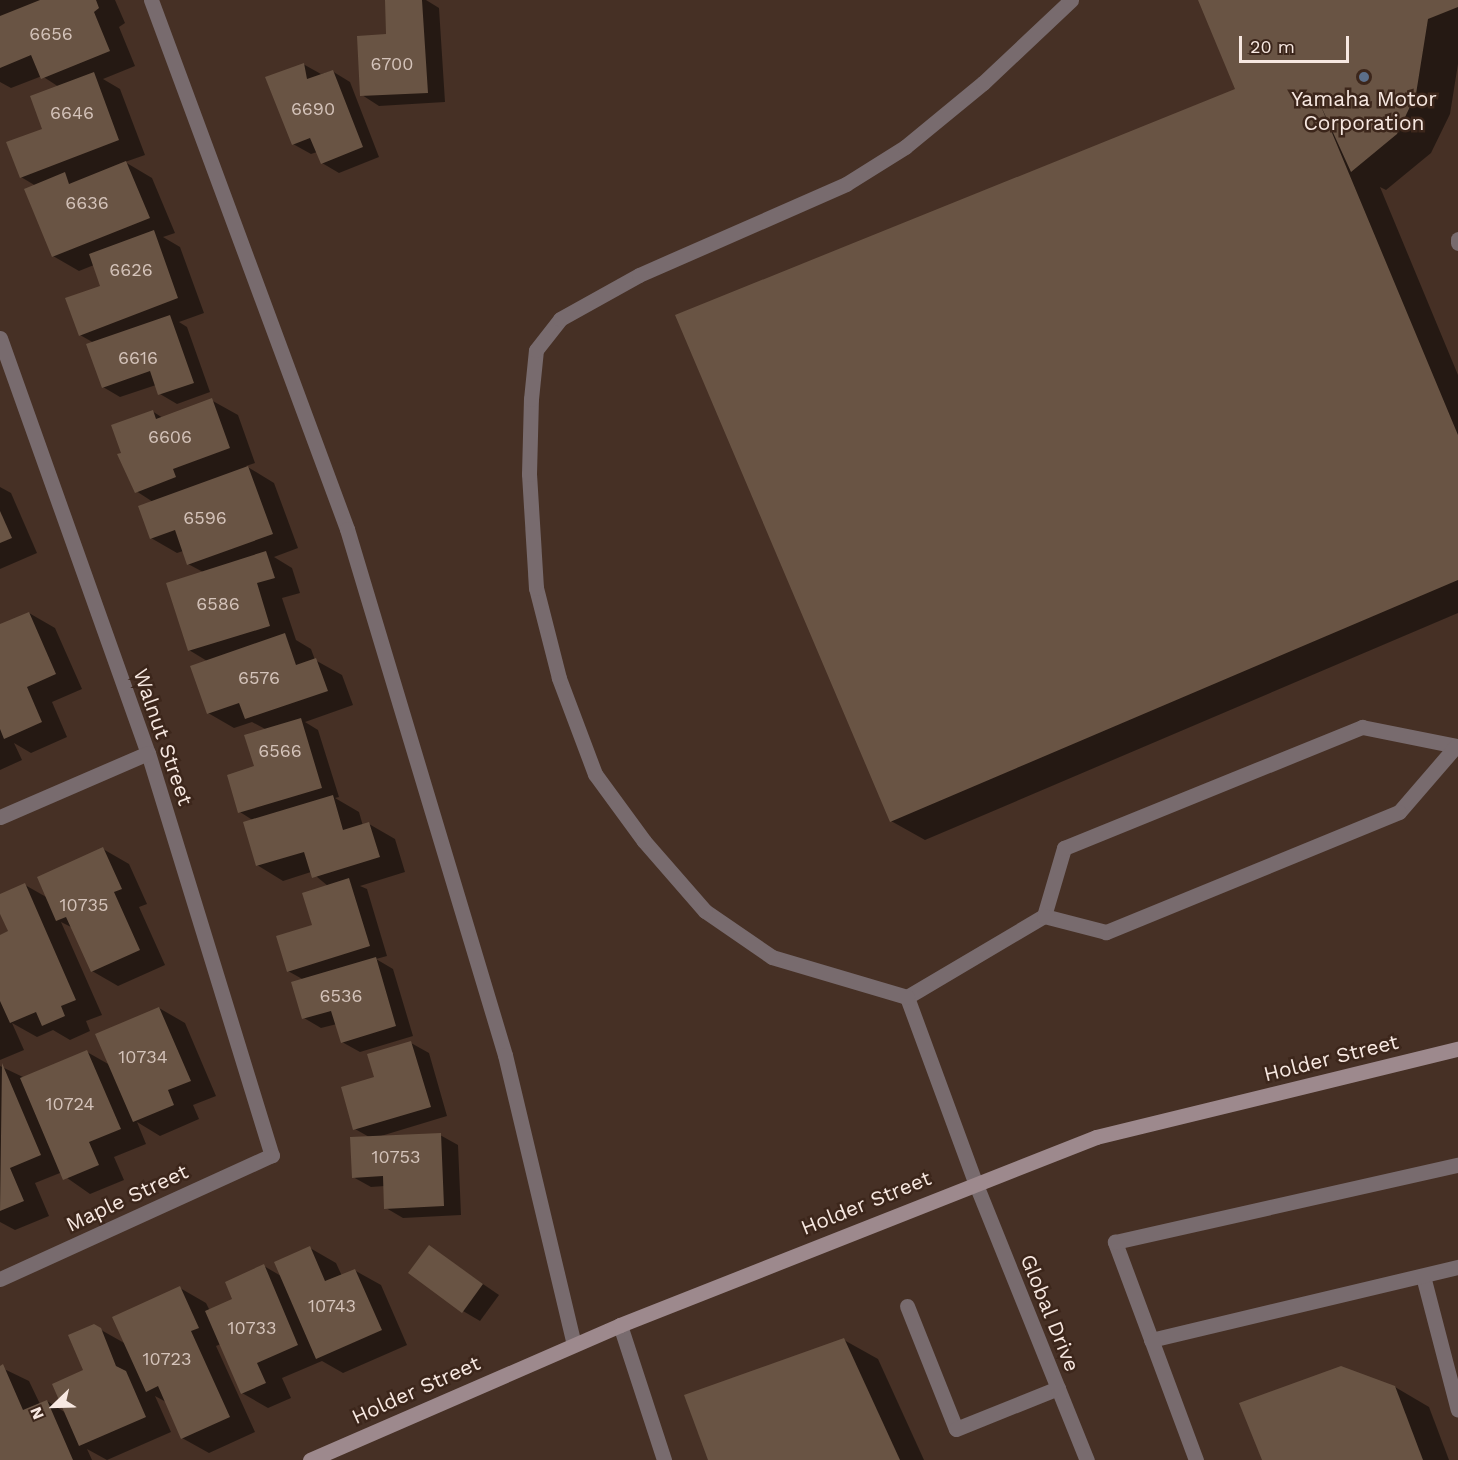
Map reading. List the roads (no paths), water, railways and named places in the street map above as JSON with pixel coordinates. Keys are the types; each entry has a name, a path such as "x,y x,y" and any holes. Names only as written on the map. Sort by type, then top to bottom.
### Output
{"street":[{"path":"151,0 347,529 505,1055 574,1344"},
{"path":"1044,916 1106,932 1399,812 1456,746 1362,727 1064,848 1044,916 908,997 772,957 705,911 644,841 596,774 559,678 536,588 529,474 536,350 560,319 639,275 846,184 905,147 983,83 1071,0"},
{"path":"1458,238 1458,243"},
{"name":"Walnut Street","path":"1,345 147,753 272,1155"},
{"path":"0,817 147,753"},
{"name":"Global Drive","path":"908,997 975,1182 1088,1460"},
{"name":"Holder Street","path":"310,1460 620,1325 975,1182 1096,1137 1458,1049"},
{"name":"Maple Street","path":"0,1279 272,1155"},
{"path":"1196,1460 1115,1242 1458,1165"},
{"path":"1151,1340 1458,1268"},
{"path":"1423,1276 1458,1410"},
{"path":"907,1306 956,1429 1058,1388"},
{"path":"620,1325 664,1460"}],"place":[{"name":"Yamaha Motor Corporation","path":"1364,77"}]}
